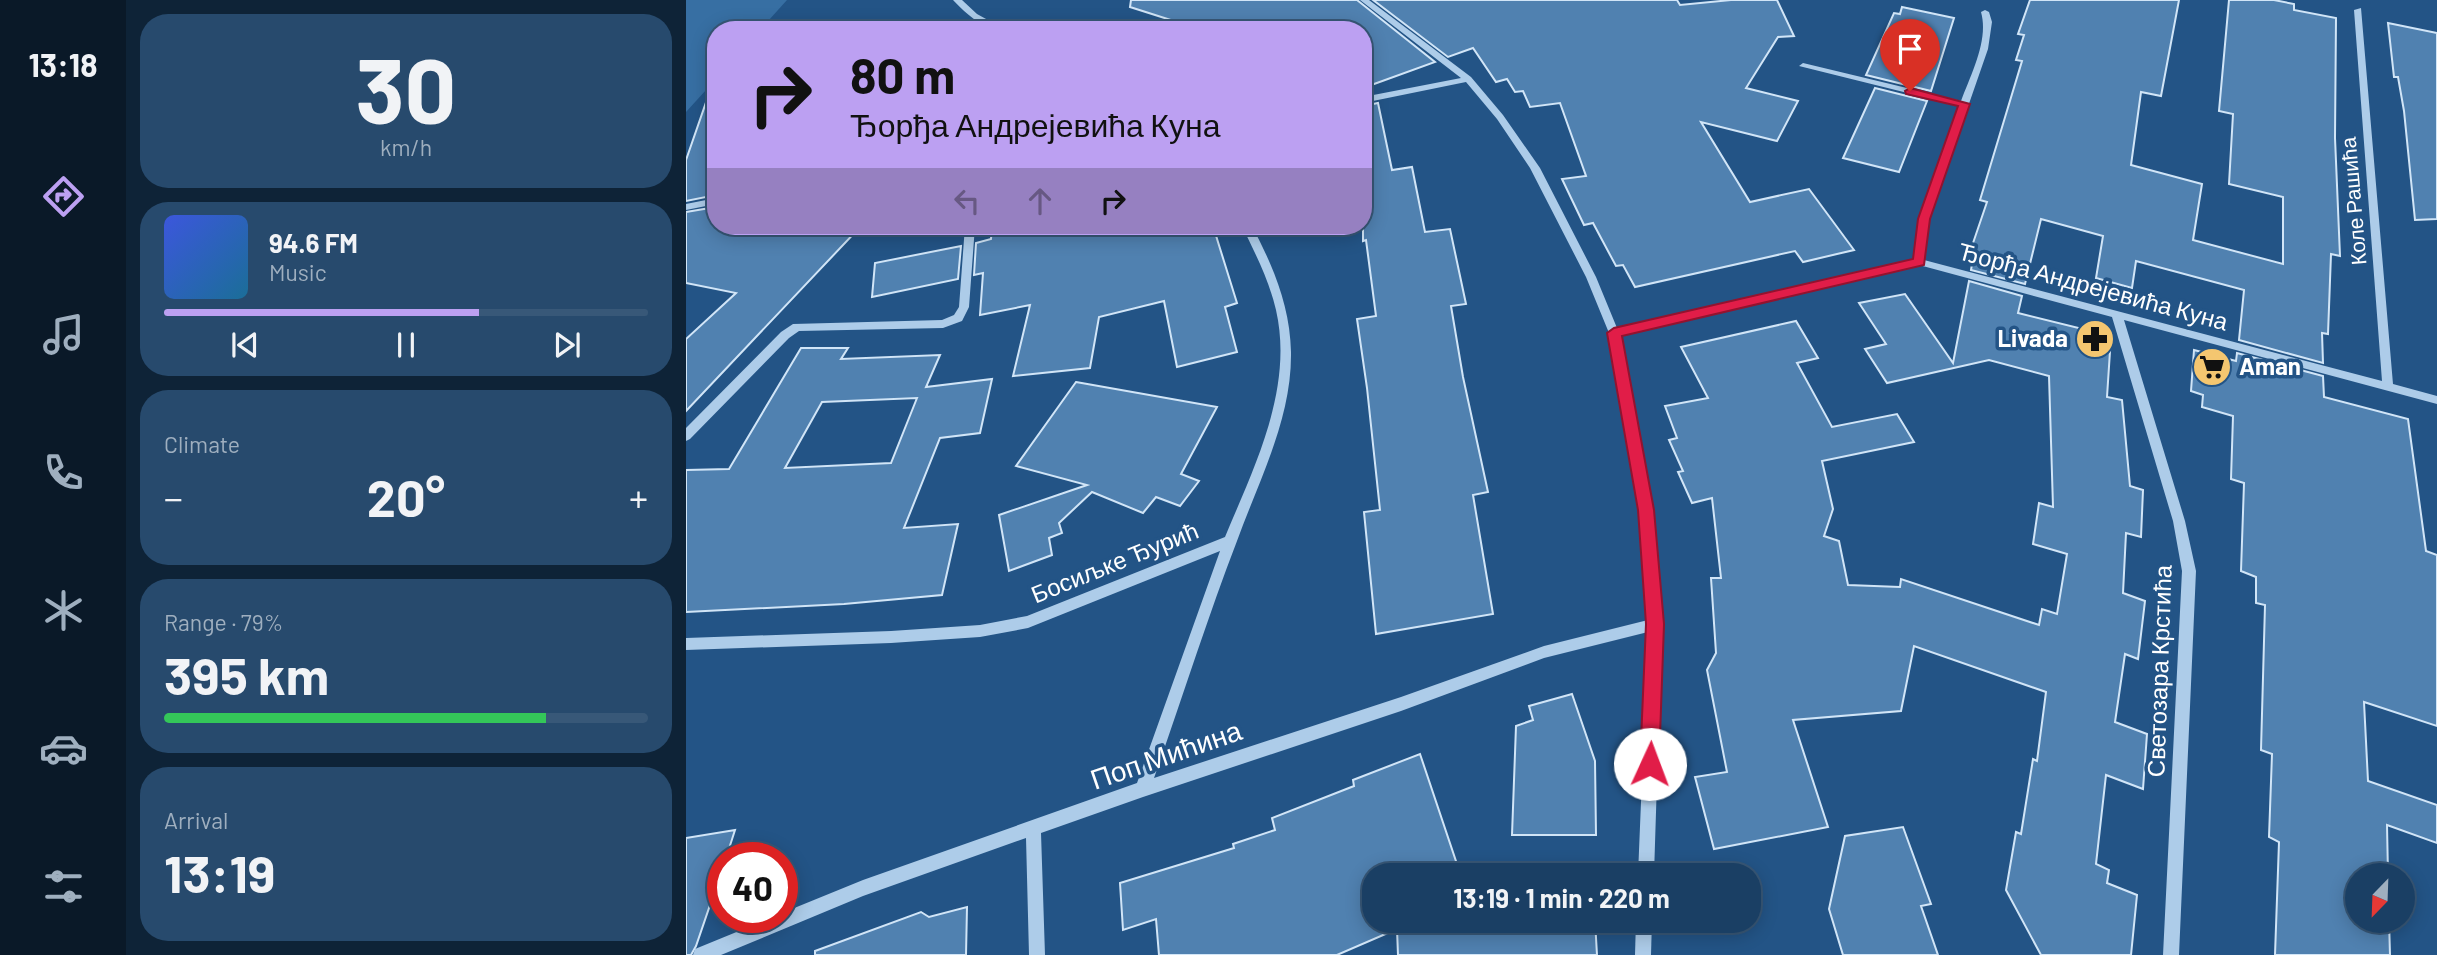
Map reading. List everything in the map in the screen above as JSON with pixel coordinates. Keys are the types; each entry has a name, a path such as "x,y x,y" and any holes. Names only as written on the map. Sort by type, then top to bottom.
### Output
{"street":[{"path":"957,0 974,16 984,21"},
{"path":"1364,0 1468,79 1500,117 1535,169 1591,277 1614,333 1646,510 1655,624 1646,863"},
{"name":"Коле Рашића","path":"2358,10 2388,388"},
{"path":"1919,262 1924,219 1984,49 1988,22 1985,12"},
{"path":"1803,66 1964,104"},
{"path":"1372,98 1468,79"},
{"path":"686,207 707,203"},
{"path":"686,436 785,335 797,327 943,324 958,318 964,307 969,235"},
{"name":"Босиљке Ђурић","path":"686,644 891,637 980,631 1016,625 1097,596 1230,541 1279,406 1284,370 1284,326 1275,286 1251,235"},
{"name":"Ђорђа Андрејевића Куна","path":"1614,333 1919,262 2437,400"},
{"name":"Светозара Крстића","path":"2117,315 2179,521 2189,571 2171,955"},
{"path":"1143,789 1230,541"},
{"name":"Поп Мићина","path":"701,955 863,888 1143,789 1401,704 1544,652 1655,624"},
{"path":"1032,829 1037,955"},
{"path":"1643,955 1644,933"}],"shaded area":[{"path":"686,0 787,0 768,21 707,21 707,89 686,112"}],"building":[{"path":"1131,0 1357,0 1435,62 1372,85 1372,21 1174,21 1130,7"},
{"path":"1373,0 1677,0 1680,5 1731,0 1777,0 1794,36 1778,37 1746,88 1798,101 1777,141 1701,122 1750,202 1809,189 1854,250 1803,262 1795,251 1635,287 1623,265 1616,266 1593,223 1584,225 1562,179 1586,176 1560,103 1530,107 1523,91 1515,92 1507,79 1496,82 1473,48 1448,57"},
{"path":"2030,0 2179,0 2161,96 2141,92 2131,165 2202,184 2193,240 2283,264 2283,197 2229,184 2233,114 2219,111 2229,0 2274,0 2294,4 2294,10 2336,18 2335,138 2340,256 2331,254 2328,334 2322,333 2323,363 2239,340 2244,290 2136,261 2132,288 2096,278 2103,236 2041,219 2025,284 1971,270 1975,247 1972,246 1987,202 1980,200 2022,61 2016,60 2024,35 2018,34"},
{"path":"1902,7 1954,18 1931,91 1866,75 1894,13 1900,14"},
{"path":"2388,23 2437,33 2437,219 2415,220 2404,111 2398,77 2394,77"},
{"path":"1875,88 1927,101 1899,172 1843,158"},
{"path":"707,100 707,197 686,201 686,160"},
{"path":"1378,103 1392,170 1412,167 1425,232 1450,229 1466,304 1451,306 1488,492 1473,495 1493,614 1376,634 1364,512 1380,510 1357,319 1376,316 1366,240 1363,241 1363,235 1372,235 1372,104"},
{"path":"707,208 707,235 852,235 686,411 686,339 736,293 686,283 686,212"},
{"path":"991,235 1216,235 1237,303 1225,307 1237,352 1177,367 1164,301 1099,317 1090,368 1013,376 1030,305 980,315 983,273 974,275 976,243 991,239"},
{"path":"961,246 958,279 872,297 875,263"},
{"path":"1969,281 2022,296 2018,313 2111,336 2107,397 2122,400 2130,486 2143,490 2141,537 2126,533 2123,593 2145,601 2138,659 2125,654 2115,722 2147,734 2143,789 2106,775 2096,864 2109,870 2107,883 2137,895 2131,955 2041,955 2006,890 2016,832 2021,834 2033,759 2037,761 2046,692 1914,646 1901,711 1793,720 1828,827 1714,849 1695,777 1727,772 1707,670 1716,653 1711,578 1721,578 1712,498 1692,503 1678,472 1683,471 1669,440 1677,438 1665,406 1708,398 1681,347 1796,321 1818,358 1797,363 1832,427 1897,414 1914,442 1822,461 1833,509 1824,536 1839,541 1848,585 1900,587 1901,579 2039,625 2042,609 2057,614 2067,554 2033,544 2039,503 2053,507 2049,376 1989,360 1887,383 1865,349 1886,344 1859,303 1905,294 1953,363"},
{"path":"801,348 848,348 841,359 940,355 926,387 992,379 980,433 940,438 904,528 958,524 942,595 844,604 686,612 686,470 729,469","holes":["917,398 891,463 785,468 822,402"]},
{"path":"2194,350 2236,361 2237,353 2323,376 2324,397 2408,419 2426,551 2437,555 2437,726 2364,702 2368,781 2437,805 2437,843 2387,825 2388,863 2345,863 2345,933 2389,933 2390,955 2275,955 2279,842 2269,837 2272,754 2261,750 2265,605 2256,603 2256,577 2241,571 2244,483 2231,479 2233,416 2202,407 2203,395 2191,391"},
{"path":"1076,382 1217,407 1181,474 1199,481 1180,506 1156,497 1143,513 1092,492 1059,523 1062,533 1049,538 1052,555 1009,571 999,515 1087,485 1016,466"},
{"path":"1572,694 1595,761 1596,835 1512,835 1516,726 1533,720 1529,706"},
{"path":"1420,754 1457,863 1362,863 1362,933 1388,933 1337,955 1159,955 1156,919 1123,930 1120,883 1234,848 1233,844 1275,830 1272,818 1354,786 1353,780"},
{"path":"1903,827 1931,904 1921,906 1938,955 1843,955 1829,909 1845,836"},
{"path":"735,830 731,842 707,842 707,914 691,955 686,955 686,838"},
{"path":"967,907 966,955 815,955 815,951 921,912 929,917"},
{"path":"1397,933 1596,933 1597,955 1398,955"}],"place":[{"name":"Livada","path":"2095,339"},
{"name":"Aman","path":"2212,367"}],"route":[{"path":"1650,764 1655,624 1646,510 1614,333 1919,262 1924,219 1964,104 1910,91"}]}
